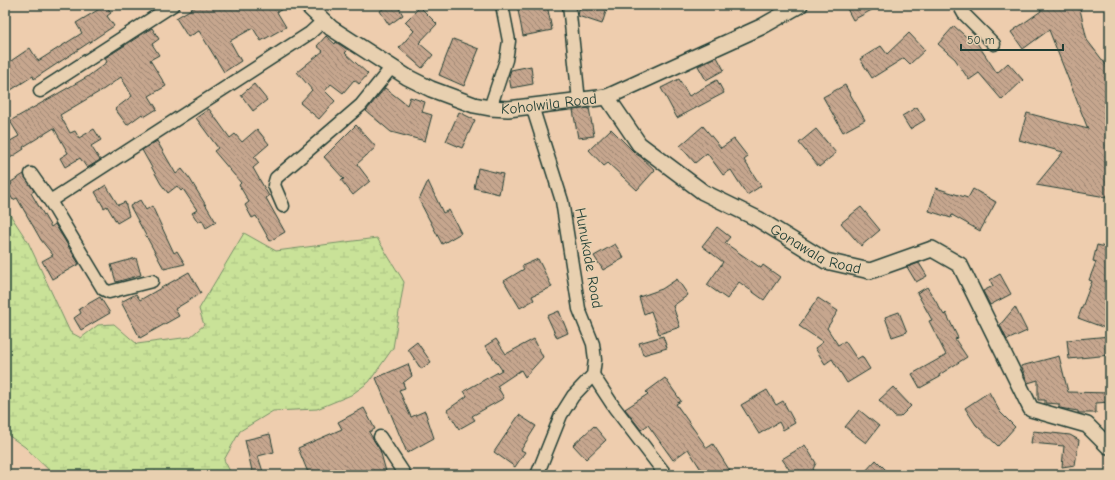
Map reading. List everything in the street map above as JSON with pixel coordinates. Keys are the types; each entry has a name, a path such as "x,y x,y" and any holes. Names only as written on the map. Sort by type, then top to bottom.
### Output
{"street":[{"path":"40,91 173,5"},
{"name":"Koholwila Road","path":"306,5 322,22 391,68 431,89 474,105 490,108 532,106 608,97 761,27 800,5"},
{"path":"490,108 506,60 509,41 502,5"},
{"path":"569,5 579,101"},
{"path":"959,5 964,14 994,44"},
{"path":"50,201 310,33 322,22"},
{"path":"283,206 274,185 276,178 361,105 391,68"},
{"name":"Gonawala Road","path":"608,97 639,144 703,192 758,219 826,261 870,271 932,249 960,265 1031,409 1087,425 1108,446 1110,446"},
{"name":"Hunukade Road","path":"532,106 562,200 579,309 593,344 595,360 593,375"},
{"path":"31,174 50,201 103,290 109,292 152,281"},
{"path":"537,475 561,415 572,396 593,375 614,407 666,475"},
{"path":"380,437 405,475"}],"green space":[{"path":"5,207 28,242 70,332 81,338 98,325 114,324 137,344 190,337 204,325 199,309 244,233 276,251 377,238 404,282 393,348 369,382 351,395 317,409 273,411 240,431 224,460 232,475 54,475 25,447 5,433"}],"building":[{"path":"106,5 111,13 107,16 114,26 34,79 33,76 11,90 5,81 5,65 30,48 38,61 82,33 76,23"},
{"path":"198,5 290,5 277,12 286,27 261,41 253,28 230,41 241,61 224,72 199,31 188,37 176,18"},
{"path":"388,5 397,5 403,15 389,25 380,11"},
{"path":"517,5 547,5 552,30 523,36"},
{"path":"580,5 608,5 602,24 578,16"},
{"path":"845,5 881,5 853,20"},
{"path":"1039,5 1079,5 1087,40 1110,70 1110,192 1106,197 1036,185 1063,152 1019,140 1027,113 1088,129 1049,30 1023,49 1011,32 1041,11"},
{"path":"420,7 437,24 419,43 433,55 422,68 399,48 414,31 405,22"},
{"path":"954,26 972,42 975,40 997,73 1008,63 1023,80 1002,100 979,73 969,80 955,59 938,44"},
{"path":"152,28 159,39 152,44 159,55 150,60 166,86 149,96 157,109 144,117 142,114 127,125 115,109 132,96 121,77 60,115 70,133 75,131 79,138 94,129 101,140 91,146 100,160 87,168 80,158 65,167 60,158 68,153 54,128 23,147 24,149 10,158 5,150 5,144 19,136 10,121 87,77 107,62 105,58"},
{"path":"909,33 925,50 910,64 904,58 872,78 860,59 881,46 887,54"},
{"path":"326,36 335,44 336,42 348,50 345,53 368,74 359,84 354,80 343,93 331,84 325,91 335,101 319,119 300,103 312,90 297,72 323,51 317,46"},
{"path":"453,39 479,49 464,86 439,75"},
{"path":"717,57 724,70 706,80 698,66"},
{"path":"531,66 533,84 511,88 509,76 511,70"},
{"path":"679,79 689,96 717,80 724,93 677,118 661,88"},
{"path":"254,84 267,100 253,111 241,95"},
{"path":"845,85 865,120 843,132 823,97"},
{"path":"385,88 407,105 410,97 425,102 422,112 432,115 425,141 391,132 366,111"},
{"path":"917,107 925,120 910,129 902,116"},
{"path":"589,108 594,136 578,138 573,110"},
{"path":"209,109 230,138 235,134 242,142 257,129 269,144 254,157 259,163 253,168 269,196 266,198 285,232 270,241 256,216 252,218 245,205 249,202 239,185 241,183 214,151 218,148 196,118"},
{"path":"459,112 475,120 462,148 446,141"},
{"path":"356,125 376,147 357,164 370,181 353,195 341,180 344,179 324,157"},
{"path":"703,126 721,148 734,139 748,157 744,160 761,186 747,195 731,170 723,175 707,153 695,163 680,146"},
{"path":"611,129 636,154 655,170 637,190 608,163 604,166 589,150"},
{"path":"816,129 836,153 819,167 799,143"},
{"path":"157,141 176,174 182,169 190,179 216,222 206,228 202,220 198,222 192,213 197,210 183,189 181,191 177,186 168,193 161,184 142,150"},
{"path":"478,168 503,174 499,194 474,188"},
{"path":"24,174 34,191 31,193 51,227 55,224 79,264 52,279 42,261 53,255 41,240 17,198 13,200 6,188 12,184 11,182"},
{"path":"428,181 443,213 449,210 461,233 442,244 419,200"},
{"path":"106,185 118,205 125,202 129,216 117,223 107,206 104,208 95,192"},
{"path":"936,188 968,198 973,189 996,202 980,231 952,215 951,218 929,211"},
{"path":"140,200 146,210 152,206 174,253 177,251 185,264 164,269 130,206"},
{"path":"861,207 880,230 861,246 841,223"},
{"path":"717,227 730,237 725,243 761,268 763,265 780,277 764,300 739,282 727,299 707,285 723,262 702,246"},
{"path":"615,244 624,258 603,270 594,256"},
{"path":"1097,245 1110,248 1110,315 1105,328 1078,318 1092,281 1089,280 1096,262 1093,261"},
{"path":"136,258 141,275 116,282 111,265"},
{"path":"538,259 552,287 532,296 534,300 520,308 504,281 524,269 522,266"},
{"path":"919,263 927,276 916,282 907,267"},
{"path":"189,272 201,293 175,309 179,316 140,338 121,302 136,294 140,300"},
{"path":"1000,274 1011,294 990,305 983,291 993,286 990,280"},
{"path":"677,279 688,295 673,306 680,327 659,334 651,311 644,314 639,297 662,289"},
{"path":"927,287 944,315 946,313 958,338 955,339 967,357 939,375 940,377 920,388 912,374 946,355 929,321 932,320 917,293"},
{"path":"100,297 110,313 81,330 74,318 81,313 79,309"},
{"path":"818,298 838,311 827,328 838,345 845,341 857,359 862,356 870,369 847,383 832,359 825,364 815,348 823,342 799,326"},
{"path":"1015,307 1027,331 1007,340 1000,325"},
{"path":"559,311 568,333 557,338 547,316"},
{"path":"899,312 907,332 892,337 885,317"},
{"path":"663,336 667,348 643,355 639,343"},
{"path":"1110,336 1110,355 1069,359 1067,340"},
{"path":"496,339 506,354 534,339 543,357 525,377 521,370 497,386 504,398 472,416 475,420 459,429 447,410 467,396 464,391 502,370 485,346"},
{"path":"417,342 431,362 421,369 408,349"},
{"path":"1059,356 1068,392 1110,393 1110,402 1096,403 1096,413 1078,413 1078,411 1059,408 1059,404 1045,403 1045,400 1038,400 1038,380 1028,383 1021,366"},
{"path":"408,364 412,376 403,383 405,388 399,390 411,417 425,411 434,438 407,453 376,378"},
{"path":"665,378 681,401 676,404 707,448 713,444 730,471 725,475 710,475 706,469 702,471 688,449 673,460 648,425 641,430 625,409 648,394 646,392"},
{"path":"893,387 911,406 900,417 895,417 879,400"},
{"path":"767,390 776,405 783,401 795,423 783,430 779,422 759,434 741,405"},
{"path":"989,392 1000,412 1015,427 998,446 976,425 965,408"},
{"path":"364,408 375,429 369,432 380,450 387,475 309,475 298,448 342,429 338,422"},
{"path":"859,410 879,426 866,443 845,427"},
{"path":"519,415 536,426 521,450 525,452 515,467 494,452"},
{"path":"594,426 606,440 586,459 573,445"},
{"path":"1033,431 1070,435 1079,440 1075,465 1062,467 1064,446 1031,443"},
{"path":"270,434 274,452 258,456 264,475 253,475 245,440"},
{"path":"805,445 816,463 813,469 817,475 793,475 782,459"},
{"path":"876,460 891,475 862,475"}]}
